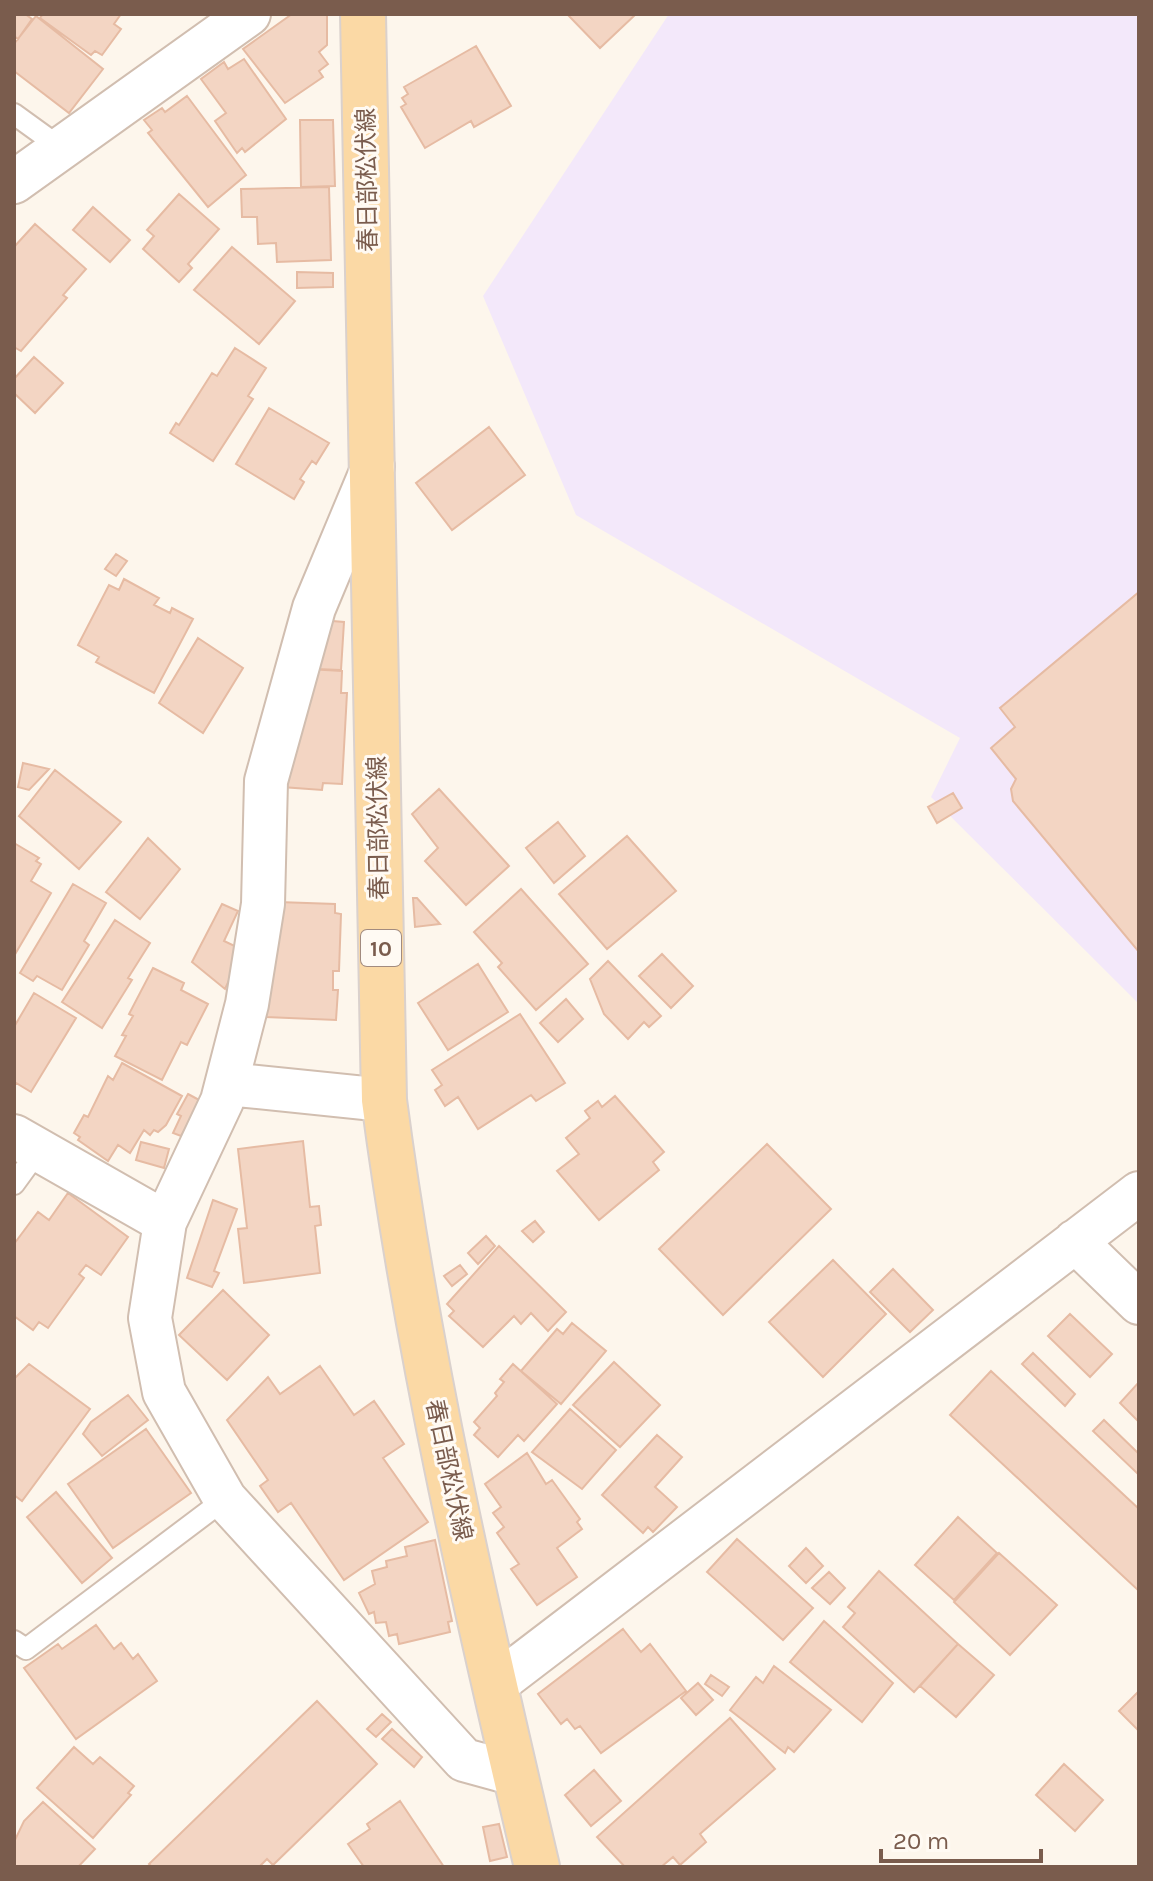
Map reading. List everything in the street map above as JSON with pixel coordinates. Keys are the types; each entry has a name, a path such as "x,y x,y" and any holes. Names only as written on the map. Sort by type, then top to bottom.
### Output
{"main road":[{"name":"春日部松伏線","path":"363,14 384,1100 403,1245 495,1685 537,1867"}],"street":[{"path":"14,182 249,14"},
{"path":"373,467 314,608 266,781 263,904 247,1004 228,1084 165,1222 150,1318 164,1392 225,1499 464,1760 515,1774"},
{"path":"228,1084 384,1100"},
{"path":"26,1144 165,1222"},
{"path":"495,1685 1139,1193"},
{"path":"1075,1241 1139,1303"}],"lane":[{"path":"14,114 61,148"},
{"path":"14,1184 26,1144"},
{"path":"14,1641 26,1649 225,1499"}],"shaded area":[{"path":"669,14 1139,14 1139,1004 931,797 960,738 576,515 483,296"}],"building":[{"path":"14,14 25,14 32,19 18,39 14,36"},
{"path":"43,14 121,14 114,24 121,29 102,55 95,51 91,55 40,18"},
{"path":"292,14 327,14 327,45 319,52 328,64 319,71 323,77 285,103 243,49"},
{"path":"567,14 636,14 600,48"},
{"path":"36,16 103,69 69,113 14,71 14,44"},
{"path":"476,46 511,106 474,127 471,121 425,148 401,107 406,104 402,98 408,94 404,87"},
{"path":"244,59 286,119 245,152 242,148 237,153 215,121 226,113 201,79 224,62 228,69"},
{"path":"187,96 246,175 208,207 148,133 152,130 144,120 162,108 165,112"},
{"path":"300,120 333,120 335,186 301,187"},
{"path":"329,187 331,260 277,262 276,243 258,244 257,217 242,217 241,189"},
{"path":"179,194 219,229 188,264 192,268 179,282 143,249 154,236 147,230"},
{"path":"93,207 130,240 110,262 73,230"},
{"path":"35,224 86,269 63,295 67,298 21,351 14,347 14,247"},
{"path":"232,247 295,301 259,344 194,290"},
{"path":"297,272 333,273 333,287 297,288"},
{"path":"235,348 266,368 248,396 253,399 213,461 170,433 176,423 179,425 212,373 217,376"},
{"path":"34,357 63,383 35,413 14,393 14,379"},
{"path":"269,408 329,443 316,464 312,461 300,479 304,482 294,499 236,464"},
{"path":"489,427 525,475 452,530 416,483"},
{"path":"116,554 127,561 116,576 105,569"},
{"path":"124,579 159,598 154,605 170,613 172,608 193,619 154,693 96,662 99,657 78,645 109,585 119,590"},
{"path":"1139,592 1139,952 1013,801 1011,789 1016,779 991,748 1015,727 1000,708"},
{"path":"320,620 344,622 341,670 316,669"},
{"path":"198,638 243,668 203,733 159,703"},
{"path":"308,669 342,671 341,693 347,693 342,784 323,783 322,790 282,787"},
{"path":"23,763 49,769 29,790 18,787"},
{"path":"55,770 121,822 79,869 19,816"},
{"path":"439,789 509,866 466,905 425,861 438,848 412,814"},
{"path":"953,793 962,808 937,823 928,807"},
{"path":"558,822 585,856 554,883 526,848"},
{"path":"627,836 676,891 607,949 559,894"},
{"path":"148,838 180,869 140,919 106,892"},
{"path":"14,843 39,858 36,861 41,864 31,881 51,893 14,956"},
{"path":"73,884 106,903 84,941 89,945 62,990 37,976 33,981 20,973"},
{"path":"521,889 588,964 536,1010 498,967 502,963 474,932"},
{"path":"413,898 417,898 440,924 415,927"},
{"path":"278,902 335,904 335,913 341,914 339,971 333,971 333,990 338,990 336,1020 266,1017 268,956"},
{"path":"222,904 238,911 224,941 243,950 225,989 192,962"},
{"path":"115,920 150,943 128,978 132,980 102,1028 62,1002"},
{"path":"662,954 693,986 671,1008 639,976"},
{"path":"608,961 661,1016 649,1027 644,1022 628,1039 604,1014 590,979"},
{"path":"478,964 508,1012 448,1050 418,1003"},
{"path":"153,968 184,983 181,990 208,1004 187,1045 181,1042 162,1080 115,1056 133,1016 129,1014"},
{"path":"34,993 76,1018 31,1092 16,1083 14,1087 14,1027"},
{"path":"566,999 583,1019 558,1042 540,1023"},
{"path":"520,1014 565,1083 536,1101 531,1095 478,1129 458,1097 445,1106 435,1090 442,1085 432,1070"},
{"path":"122,1063 182,1096 166,1125 150,1135 144,1130 130,1153 118,1145 108,1161 78,1140 80,1137 74,1133 84,1115 88,1117 108,1076 113,1080"},
{"path":"188,1094 201,1101 181,1136 173,1133 181,1116 177,1114"},
{"path":"615,1096 664,1152 653,1162 659,1170 599,1220 557,1171 579,1154 566,1138 590,1118 585,1111 598,1101 602,1107"},
{"path":"303,1141 310,1207 319,1206 321,1225 315,1226 320,1273 244,1283 238,1229 247,1228 238,1149"},
{"path":"141,1142 169,1149 164,1168 136,1160"},
{"path":"767,1144 831,1209 723,1315 659,1249"},
{"path":"68,1193 128,1237 101,1275 86,1265 79,1274 84,1278 48,1328 39,1322 33,1330 14,1316 14,1244 38,1212 49,1220"},
{"path":"213,1200 237,1209 214,1271 219,1273 212,1287 187,1278"},
{"path":"535,1221 544,1232 533,1242 522,1231"},
{"path":"486,1236 495,1246 478,1264 468,1253"},
{"path":"499,1246 566,1312 548,1331 531,1313 521,1324 514,1316 483,1347 449,1316 454,1311 447,1304"},
{"path":"833,1260 886,1314 823,1377 769,1322"},
{"path":"460,1265 467,1274 452,1286 444,1276"},
{"path":"893,1269 933,1310 910,1332 870,1292"},
{"path":"223,1290 269,1335 227,1380 179,1335"},
{"path":"1070,1314 1112,1354 1090,1377 1048,1336"},
{"path":"572,1323 606,1351 561,1404 521,1371 557,1329 563,1334"},
{"path":"1033,1353 1075,1394 1065,1406 1022,1364"},
{"path":"614,1362 660,1405 620,1447 573,1405"},
{"path":"29,1364 90,1409 22,1501 14,1495 14,1379"},
{"path":"513,1364 557,1404 524,1441 518,1435 498,1457 474,1435 480,1428 474,1422 497,1396 495,1393 504,1382 500,1379"},
{"path":"320,1366 354,1415 374,1401 404,1444 383,1458 428,1522 344,1580 291,1503 278,1512 260,1486 268,1480 227,1420 268,1377 280,1394"},
{"path":"991,1371 1139,1509 1139,1591 950,1415"},
{"path":"1139,1382 1139,1422 1120,1403"},
{"path":"128,1395 148,1420 102,1456 83,1434 91,1422"},
{"path":"570,1409 616,1450 582,1489 532,1452"},
{"path":"1104,1420 1139,1454 1139,1475 1093,1431"},
{"path":"146,1429 191,1493 113,1548 68,1484"},
{"path":"657,1435 682,1457 655,1487 677,1507 653,1532 648,1527 643,1533 602,1495"},
{"path":"527,1453 546,1484 552,1480 580,1519 577,1522 582,1529 557,1548 577,1577 537,1605 511,1569 519,1564 497,1533 504,1527 493,1513 501,1507 485,1484"},
{"path":"56,1492 112,1558 82,1583 27,1517"},
{"path":"958,1517 997,1553 954,1600 915,1565"},
{"path":"737,1539 813,1608 783,1640 707,1572"},
{"path":"435,1540 452,1621 448,1622 450,1632 399,1644 397,1634 389,1636 386,1622 376,1623 374,1612 369,1614 359,1593 375,1584 372,1571 387,1567 386,1561 407,1556 405,1547"},
{"path":"806,1548 823,1566 806,1583 789,1566"},
{"path":"999,1553 1057,1605 1010,1655 954,1602"},
{"path":"879,1571 958,1644 914,1692 843,1627 855,1613 848,1607"},
{"path":"829,1572 845,1588 830,1604 812,1588"},
{"path":"824,1621 893,1683 862,1722 790,1662"},
{"path":"96,1625 114,1649 121,1643 133,1659 138,1654 157,1681 76,1739 24,1668 58,1644 62,1649"},
{"path":"623,1629 641,1652 650,1644 686,1691 601,1753 580,1726 575,1729 567,1719 561,1724 538,1694"},
{"path":"958,1644 994,1675 956,1717 920,1686"},
{"path":"774,1666 831,1710 794,1752 788,1747 785,1753 730,1710 756,1677 763,1683"},
{"path":"711,1675 729,1687 722,1696 705,1684"},
{"path":"698,1683 713,1700 696,1715 681,1698"},
{"path":"1139,1691 1139,1731 1119,1711"},
{"path":"317,1701 377,1764 273,1865 267,1859 259,1867 152,1867 149,1864"},
{"path":"382,1714 391,1722 376,1737 367,1729"},
{"path":"730,1718 775,1769 700,1834 706,1842 680,1865 673,1857 661,1867 625,1867 597,1837"},
{"path":"392,1729 422,1757 414,1767 382,1739"},
{"path":"74,1747 93,1764 100,1757 134,1786 128,1793 131,1795 93,1838 37,1788"},
{"path":"1064,1764 1103,1800 1075,1831 1036,1795"},
{"path":"594,1770 621,1801 591,1826 565,1795"},
{"path":"400,1801 444,1867 364,1867 348,1844 370,1829 367,1824"},
{"path":"43,1802 95,1849 78,1867 14,1867 14,1842 24,1821"},
{"path":"499,1824 507,1857 490,1861 483,1827"}]}
